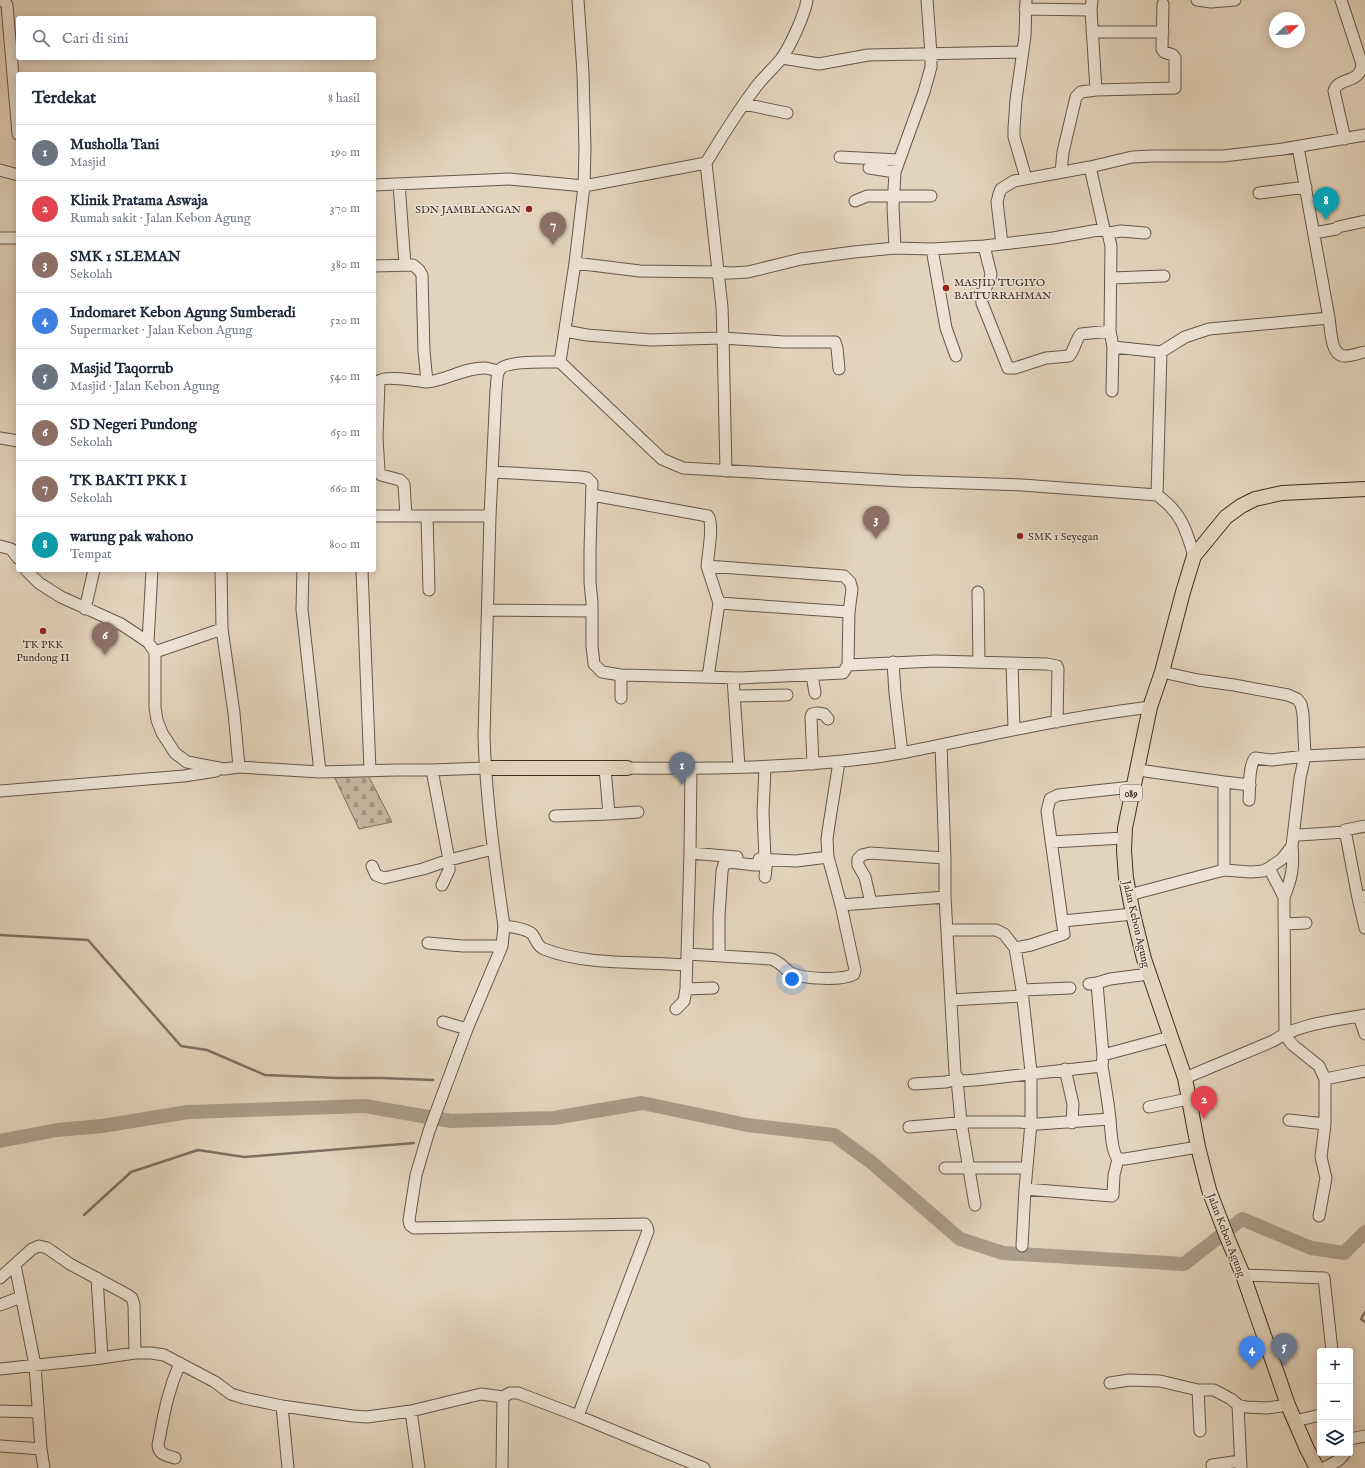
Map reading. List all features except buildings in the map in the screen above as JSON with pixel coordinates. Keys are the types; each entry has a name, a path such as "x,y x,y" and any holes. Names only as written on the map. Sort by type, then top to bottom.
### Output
{"main road":[{"name":"Jalan Kebon Agung","path":"1317,1468 1288,1405 1243,1275 1209,1190 1198,1146 1185,1078 1149,974 1133,914 1126,872 1124,828 1132,787 1138,770 1150,706 1162,672 1194,556 1226,517 1241,506 1256,499 1282,492 1365,489"},
{"path":"485,768 627,768"}],"street":[{"path":"3,0 7,6 16,111"},
{"path":"560,362 575,263 584,186 585,149 583,73 578,0"},
{"path":"726,471 724,338 722,307 706,163 713,150 758,84 782,58 804,12 807,0"},
{"path":"895,248 895,172 929,80 931,54 927,0"},
{"path":"1196,0 1235,0"},
{"path":"1341,0 1362,64 1362,70 1359,74 1354,78 1338,85 1334,91 1345,139"},
{"path":"1061,172 1063,152 1076,97 1081,92 1096,90 1175,88 1176,58 1173,54 1163,51 1164,4"},
{"path":"1026,178 1014,137 1014,129 1016,100 1026,36 1026,5 1091,5 1096,90"},
{"path":"1092,32 1163,32"},
{"path":"782,58 819,64 833,63 868,55 1023,52"},
{"path":"744,104 786,113"},
{"path":"1002,244 997,202 999,194 1001,189 1007,185 1026,178 1090,167 1132,157 1223,156 1298,147 1365,135"},
{"path":"1298,147 1334,349 1339,355 1345,356 1365,352"},
{"path":"840,157 899,160"},
{"path":"376,185 509,178 584,186 706,163"},
{"path":"1090,167 1111,246 1112,278 1110,331 1113,347 1112,391"},
{"path":"868,168 895,172"},
{"path":"0,170 16,174"},
{"path":"399,184 405,264"},
{"path":"1259,193 1306,187"},
{"path":"855,201 867,196 931,196"},
{"path":"1314,233 1365,221"},
{"path":"1336,229 1339,231 1365,226"},
{"path":"575,263 640,271 718,272 731,274 748,272 801,259 854,252 895,248 984,246 1106,231 1145,233"},
{"path":"0,238 16,238"},
{"path":"984,246 991,278 983,291 981,299 1008,368 1015,368 1046,358 1068,356 1074,349 1081,334 1110,331"},
{"path":"932,248 946,328 950,343 956,356"},
{"path":"376,266 413,265 422,275 424,351 428,382"},
{"path":"1112,278 1164,276"},
{"path":"1113,347 1161,352 1185,337 1209,329 1329,318"},
{"path":"565,331 587,335 651,340 724,338 783,342 834,342 838,348 839,369"},
{"path":"1157,495 1161,352"},
{"path":"578,1416 648,1231 645,1224 414,1228 410,1225 409,1220 416,1175 429,1131 467,1029 502,946 504,926 493,849 485,768 484,736 490,516 496,390 499,371 503,367 517,363 560,362 662,459 683,468 902,481 1022,485 1157,495 1173,508 1180,518 1188,536 1194,556"},
{"path":"406,516 404,484 400,480 381,475 379,472 377,438 378,381 384,378 428,382 442,380 486,368 499,371"},
{"path":"0,438 16,441"},
{"path":"493,472 587,478 592,483 590,550 592,646 594,664 602,672 621,675 733,678 843,673 848,665 849,612 852,589 850,582 844,576 707,566"},
{"path":"592,496 708,516 710,519 707,566 719,603 708,677"},
{"path":"376,516 490,516"},
{"path":"427,516 429,590"},
{"path":"0,546 16,552"},
{"path":"28,572 39,583 61,597 121,624 148,642 155,652 154,708 162,733 175,753 187,762 224,769"},
{"path":"86,608 94,572"},
{"path":"148,642 152,572"},
{"path":"221,572 222,629 234,713 239,767"},
{"path":"303,572 302,609 320,772"},
{"path":"362,572 370,770"},
{"path":"978,592 979,661"},
{"path":"719,603 849,612"},
{"path":"488,610 592,611"},
{"path":"155,652 222,629"},
{"path":"848,665 894,662 979,661 1048,664 1057,666 1057,722"},
{"path":"894,662 895,692 902,753"},
{"path":"1012,662 1014,729"},
{"path":"1162,672 1198,680 1288,695 1297,699 1301,704 1303,714 1305,756 1300,778 1292,846 1294,861 1284,897 1285,1033 1294,1046 1319,1066 1325,1079 1325,1124 1321,1157 1326,1178 1319,1216"},
{"path":"621,675 621,698"},
{"path":"812,675 815,693"},
{"path":"733,678 739,767"},
{"path":"734,696 787,695"},
{"path":"627,768 765,767 839,762 902,753 1014,729 1150,706"},
{"path":"813,764 811,717 812,714 817,713 824,714 828,719"},
{"path":"941,745 945,897 955,1073 958,1079 961,1122 975,1205"},
{"path":"1249,800 1251,768 1252,762 1255,758 1272,760 1305,756 1365,753"},
{"path":"504,926 529,932 534,937 537,944 543,949 574,957 618,962 654,962 719,955 771,959 782,964 790,973 796,975 815,978 850,977 854,974 855,970 841,905 828,856 827,839 839,762"},
{"path":"0,791 184,776 239,767 320,772 485,768"},
{"path":"764,877 766,859 763,813 765,767"},
{"path":"605,768 609,814"},
{"path":"676,1009 684,1001 686,989 691,768"},
{"path":"432,770 449,860 449,870 442,885"},
{"path":"1138,770 1250,785"},
{"path":"1224,782 1224,870"},
{"path":"1015,948 1062,936 1064,932 1047,811 1050,799 1054,796 1132,787"},
{"path":"555,816 638,812"},
{"path":"1299,835 1345,832 1346,829 1365,826"},
{"path":"1345,832 1361,897 1365,928"},
{"path":"1051,842 1124,838"},
{"path":"1129,895 1224,870 1251,872 1263,871 1282,860 1292,846"},
{"path":"372,866 376,875 384,878 423,869 449,860 493,849"},
{"path":"690,853 796,860 828,856"},
{"path":"871,903 865,877 858,866 858,859 862,856 870,853 945,858"},
{"path":"719,955 719,916 722,871 724,864 728,862 750,866 759,865 766,859"},
{"path":"1269,868 1284,897"},
{"path":"841,905 945,897"},
{"path":"1063,921 1133,914"},
{"path":"1285,924 1306,923"},
{"path":"948,930 996,930 1004,934 1015,948 1031,1072 1031,1123 1026,1168 1022,1246"},
{"path":"428,943 463,946 502,946"},
{"path":"1118,1159 1115,1156 1113,1149 1093,984 1110,979 1149,974"},
{"path":"686,989 713,988"},
{"path":"951,1000 1070,988"},
{"path":"1185,1078 1273,1041 1285,1033 1319,1024 1362,1016 1365,1034"},
{"path":"443,1022 467,1029"},
{"path":"914,1084 946,1082 958,1079 960,1081 976,1080 1065,1069 1102,1060 1170,1037"},
{"path":"1065,1069 1073,1104 1072,1122"},
{"path":"1325,1079 1365,1071"},
{"path":"1150,1106 1188,1099"},
{"path":"909,1127 961,1122 1031,1123 1110,1119"},
{"path":"1289,1120 1325,1124"},
{"path":"1118,1159 1198,1146"},
{"path":"1025,1189 1112,1196 1114,1175 1118,1159"},
{"path":"945,1168 1026,1168"},
{"path":"0,1278 32,1249 39,1246 47,1248 70,1264 132,1298 134,1305 135,1353"},
{"path":"14,1265 35,1365 41,1449 44,1468"},
{"path":"1243,1275 1324,1278 1332,1348"},
{"path":"97,1278 102,1358"},
{"path":"0,1306 21,1297"},
{"path":"0,1369 135,1353 151,1353 164,1355 215,1382 231,1394 244,1398 282,1406 367,1417 411,1411 480,1394 503,1397 510,1393 518,1393 704,1468"},
{"path":"175,1458 162,1454 159,1451 158,1445 166,1403 172,1382 180,1364"},
{"path":"1110,1383 1129,1380 1160,1381 1198,1390 1214,1390 1231,1399 1238,1405 1246,1407 1267,1408 1288,1405"},
{"path":"1198,1390 1200,1431"},
{"path":"502,1468 503,1397"},
{"path":"1212,1465 1240,1465 1238,1405"},
{"path":"282,1406 288,1468"},
{"path":"0,1411 38,1412"},
{"path":"411,1411 419,1468"},
{"path":"1295,1421 1317,1416"},
{"path":"1353,1438 1365,1436"},
{"path":"0,1446 41,1449"},
{"path":"1324,1468 1339,1460 1342,1456"}],"green space":[{"path":"333,774 368,775 392,822 359,829"}],"waterway":[{"path":"0,935 88,940 181,1046 207,1050 265,1075 433,1080"},
{"path":"0,1141 57,1130 102,1126 188,1112 365,1106 451,1121 554,1118 642,1103 747,1125 834,1135 871,1162 960,1239 1003,1253 1184,1264 1242,1219 1311,1248 1344,1253 1365,1232"},
{"path":"84,1215 131,1172 198,1150 244,1157 414,1143"},
{"path":"1365,1312 1361,1319 1365,1322"}],"place":[{"name":"SDN JAMBLANGAN","path":"529,209"},
{"name":"warung pak wahono","path":"1326,220"},
{"name":"TK BAKTI PKK I","path":"553,245"},
{"name":"MASJID TUGIYO BAITURRAHMAN","path":"946,288"},
{"name":"SMK 1 Seyegan","path":"1020,536"},
{"name":"SMK 1 SLEMAN","path":"876,539"},
{"name":"TK PKK Pundong II","path":"43,631"},
{"name":"SD Negeri Pundong","path":"105,655"},
{"name":"Musholla Tani","path":"682,785"},
{"name":"Klinik Pratama Aswaja","path":"1204,1119"},
{"name":"Masjid Taqorrub","path":"1284,1366"},
{"name":"Indomaret Kebon Agung Sumberadi","path":"1252,1369"}]}
